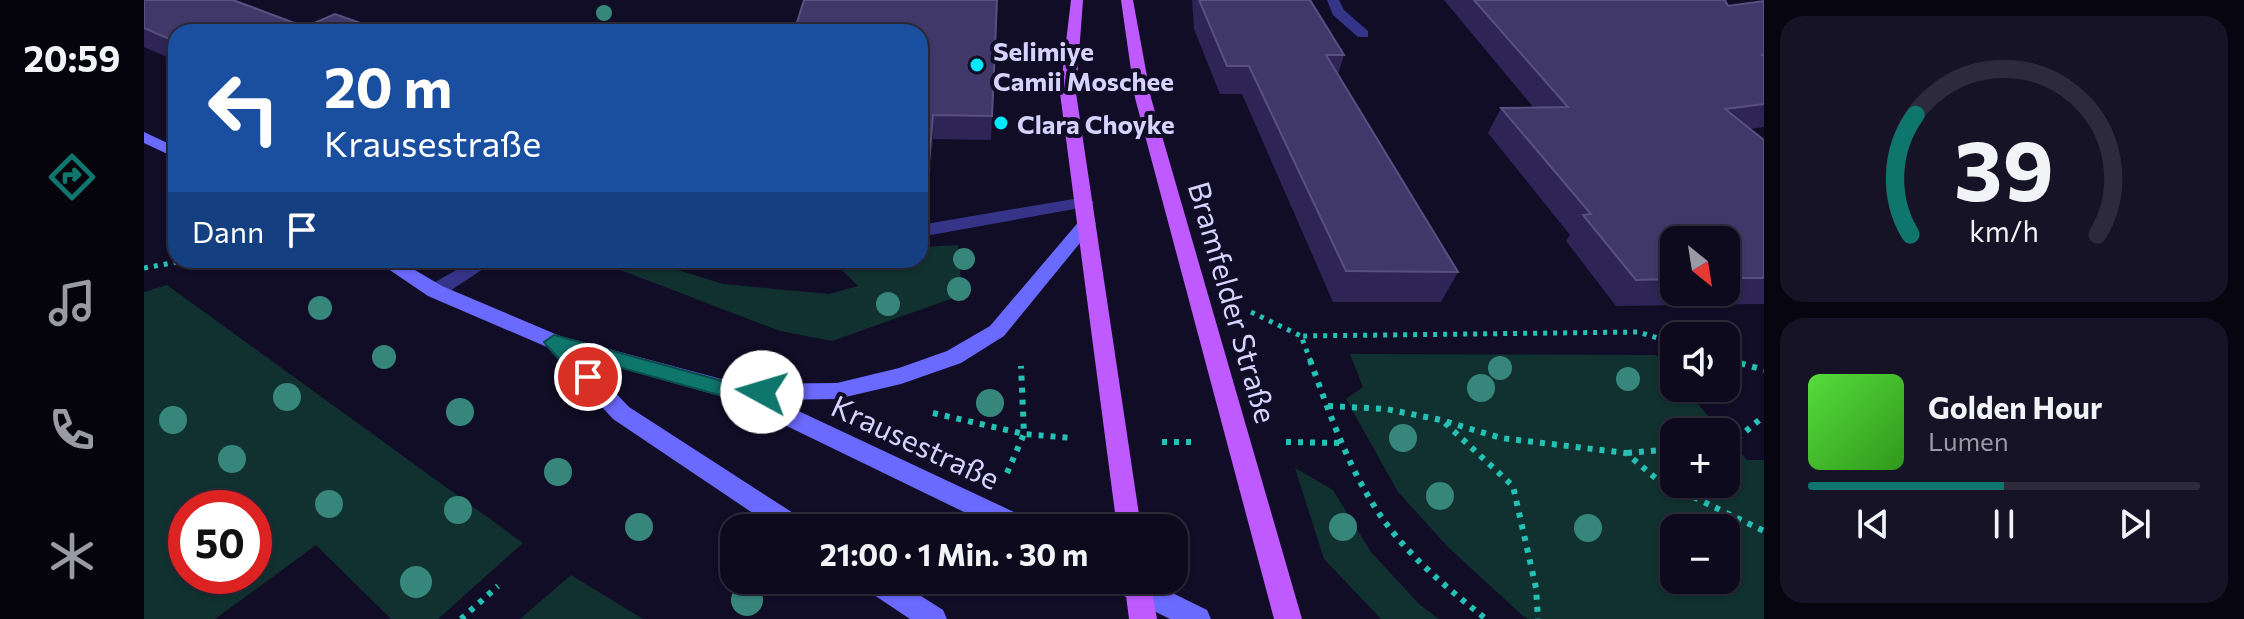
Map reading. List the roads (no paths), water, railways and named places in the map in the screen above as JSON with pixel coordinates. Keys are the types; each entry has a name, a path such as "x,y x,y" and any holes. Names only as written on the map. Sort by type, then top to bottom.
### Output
{"main road":[{"path":"1077,0 1068,93 1127,514"},
{"name":"Bramfelder Straße","path":"1127,0 1143,98 1288,619"},
{"path":"144,137 168,149"},
{"path":"737,392 837,391 901,376 954,357 997,331 1086,212"},
{"name":"Krausestraße","path":"397,268 435,291 554,342 737,392 996,514"},
{"name":"Krausestraße","path":"554,342 621,413 774,514"},
{"path":"895,594 933,619"},
{"path":"1135,594 1143,619"},
{"path":"1152,594 1197,619"}],"lane":[{"path":"1333,0 1338,12 1363,34"},
{"path":"928,230 1086,212"},
{"path":"435,291 474,268"}],"place":[{"name":"Selimiye Camii Moschee","path":"977,65"},
{"name":"Clara Choyke","path":"1001,123"}]}
